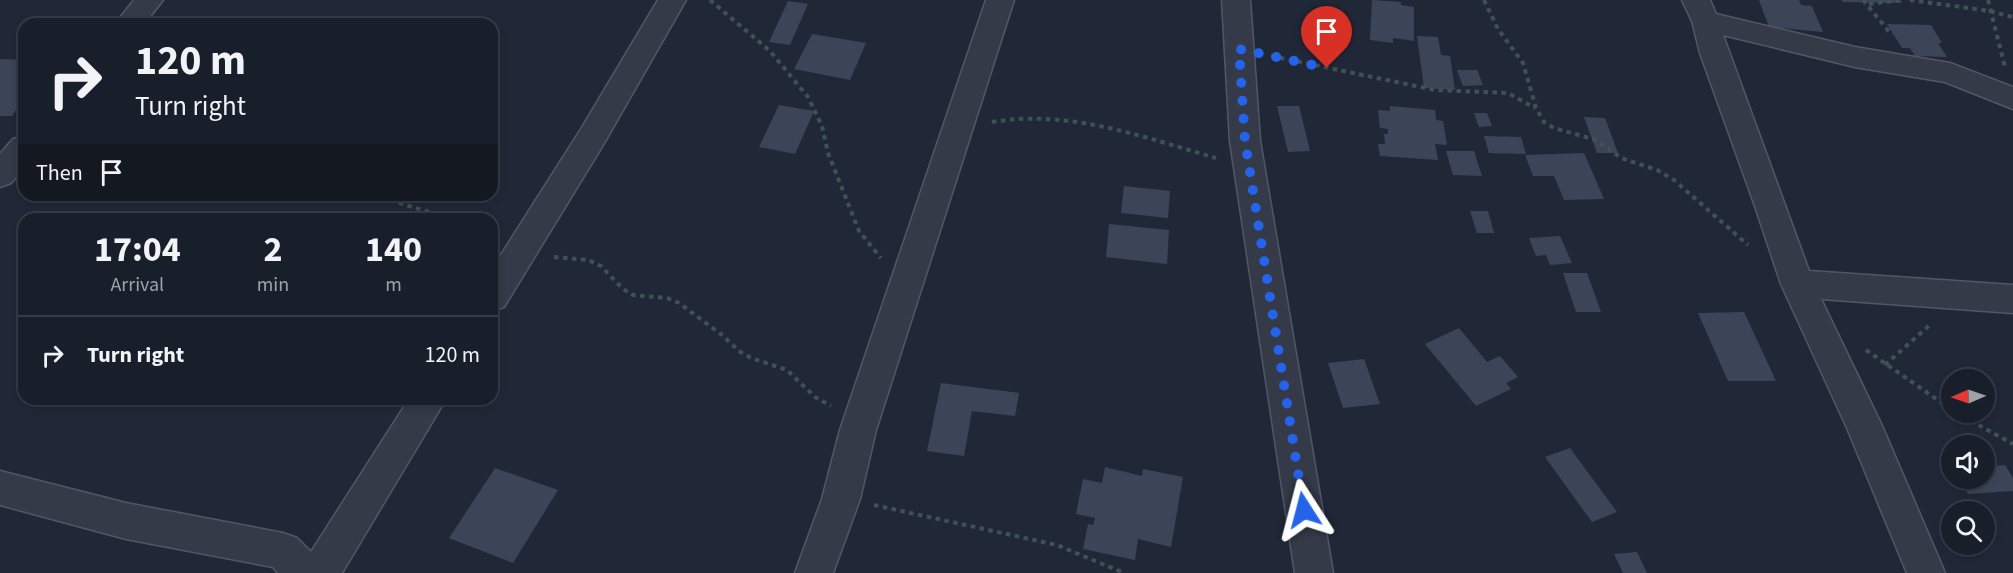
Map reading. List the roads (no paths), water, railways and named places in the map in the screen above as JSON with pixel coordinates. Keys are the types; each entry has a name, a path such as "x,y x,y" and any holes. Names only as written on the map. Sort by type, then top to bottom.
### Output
{"street":[{"path":"134,18 149,0"},
{"path":"498,287 645,51 672,0"},
{"path":"814,573 841,499 858,430 1000,0"},
{"path":"1236,0 1245,141 1314,573"},
{"path":"1701,10 1855,57 1950,73 2007,92"},
{"path":"1701,10 1714,53 1772,206 1797,284 1865,428 1926,573"},
{"path":"0,175 18,154"},
{"path":"1797,284 2013,299"},
{"path":"320,573 424,405"},
{"path":"0,488 126,521 283,551 300,568 300,573"}]}
